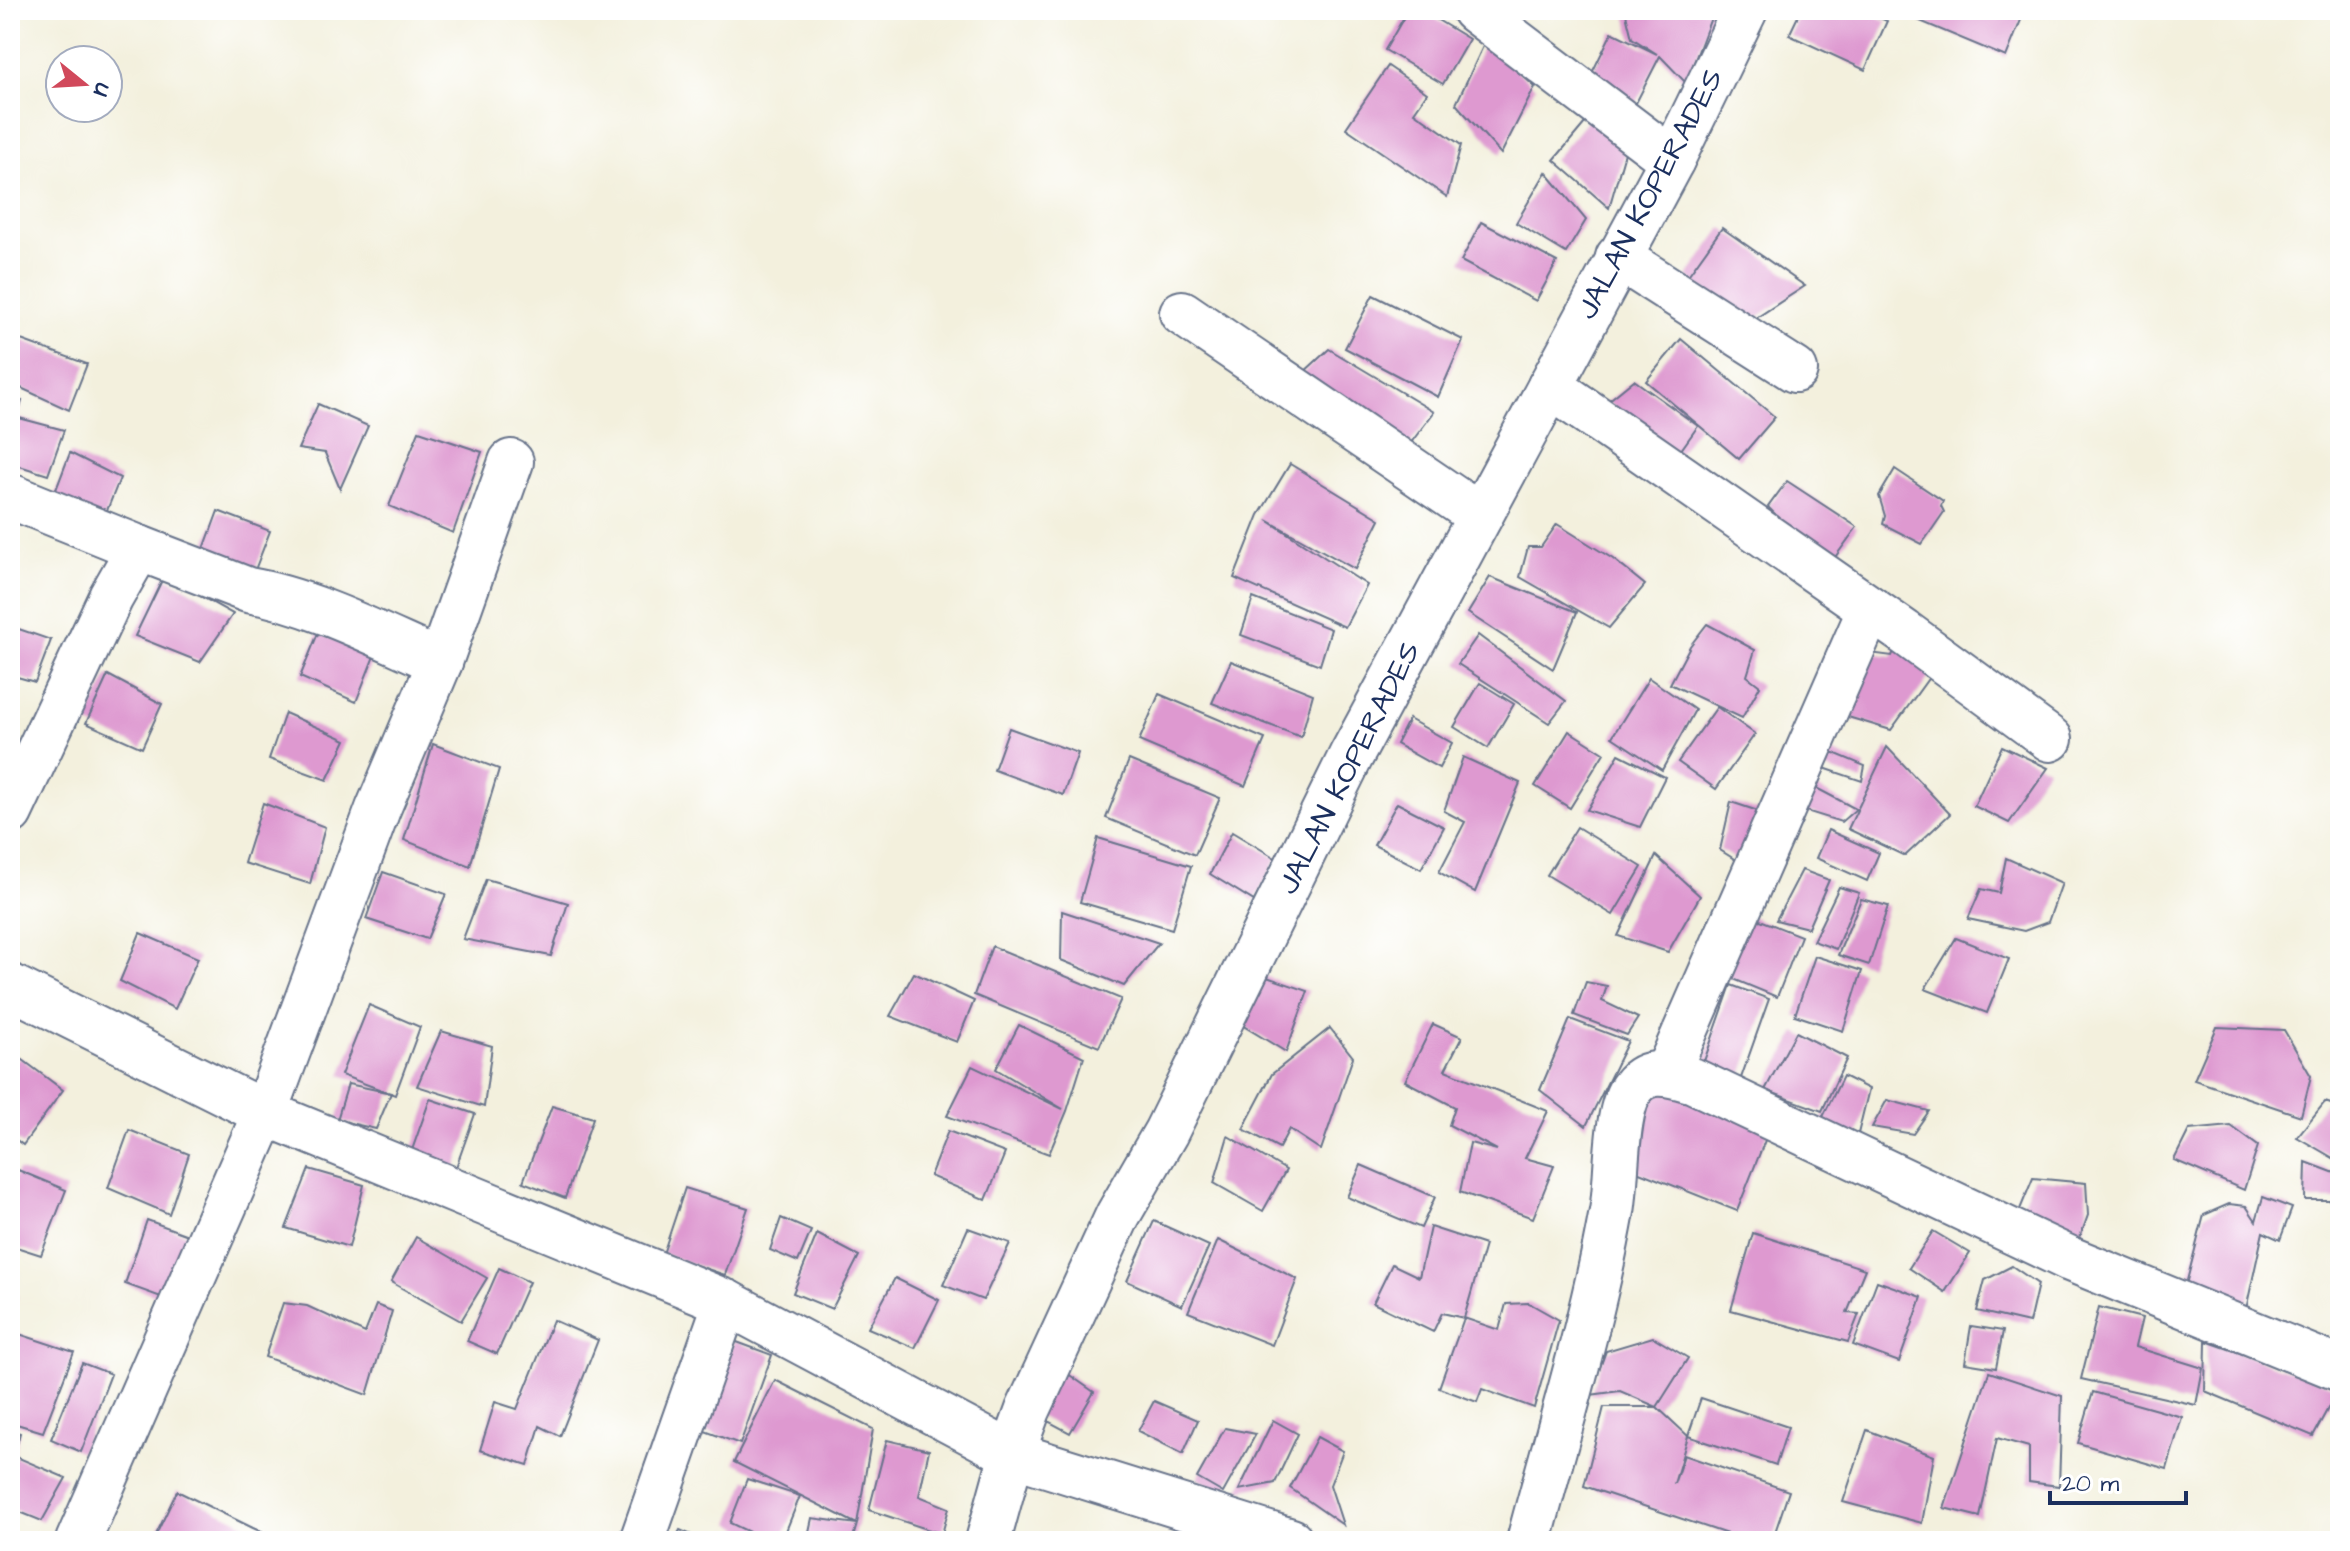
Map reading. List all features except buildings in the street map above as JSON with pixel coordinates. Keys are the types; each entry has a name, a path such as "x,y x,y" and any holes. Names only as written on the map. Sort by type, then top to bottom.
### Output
{"street":[{"path":"1474,10 1672,160"},
{"name":"JALAN KOPERADES","path":"988,1541 1012,1454 1044,1371 1118,1215 1166,1132 1351,756 1672,160 1745,10"},
{"path":"1618,257 1795,370"},
{"path":"1182,313 1480,516"},
{"path":"1550,386 2050,739"},
{"path":"78,1541 265,1113 378,809 440,662 511,462"},
{"path":"10,496 248,590 345,621 440,662"},
{"path":"10,812 111,597 139,548"},
{"path":"1667,1073 1870,609"},
{"path":"10,986 265,1113 726,1302 1012,1454 1291,1541"},
{"path":"1529,1541 1577,1372 1599,1275 1613,1208 1624,1102 1640,1079 1652,1074 1667,1073 1725,1094 2070,1259 2340,1369"},
{"path":"642,1541 726,1302"}]}
